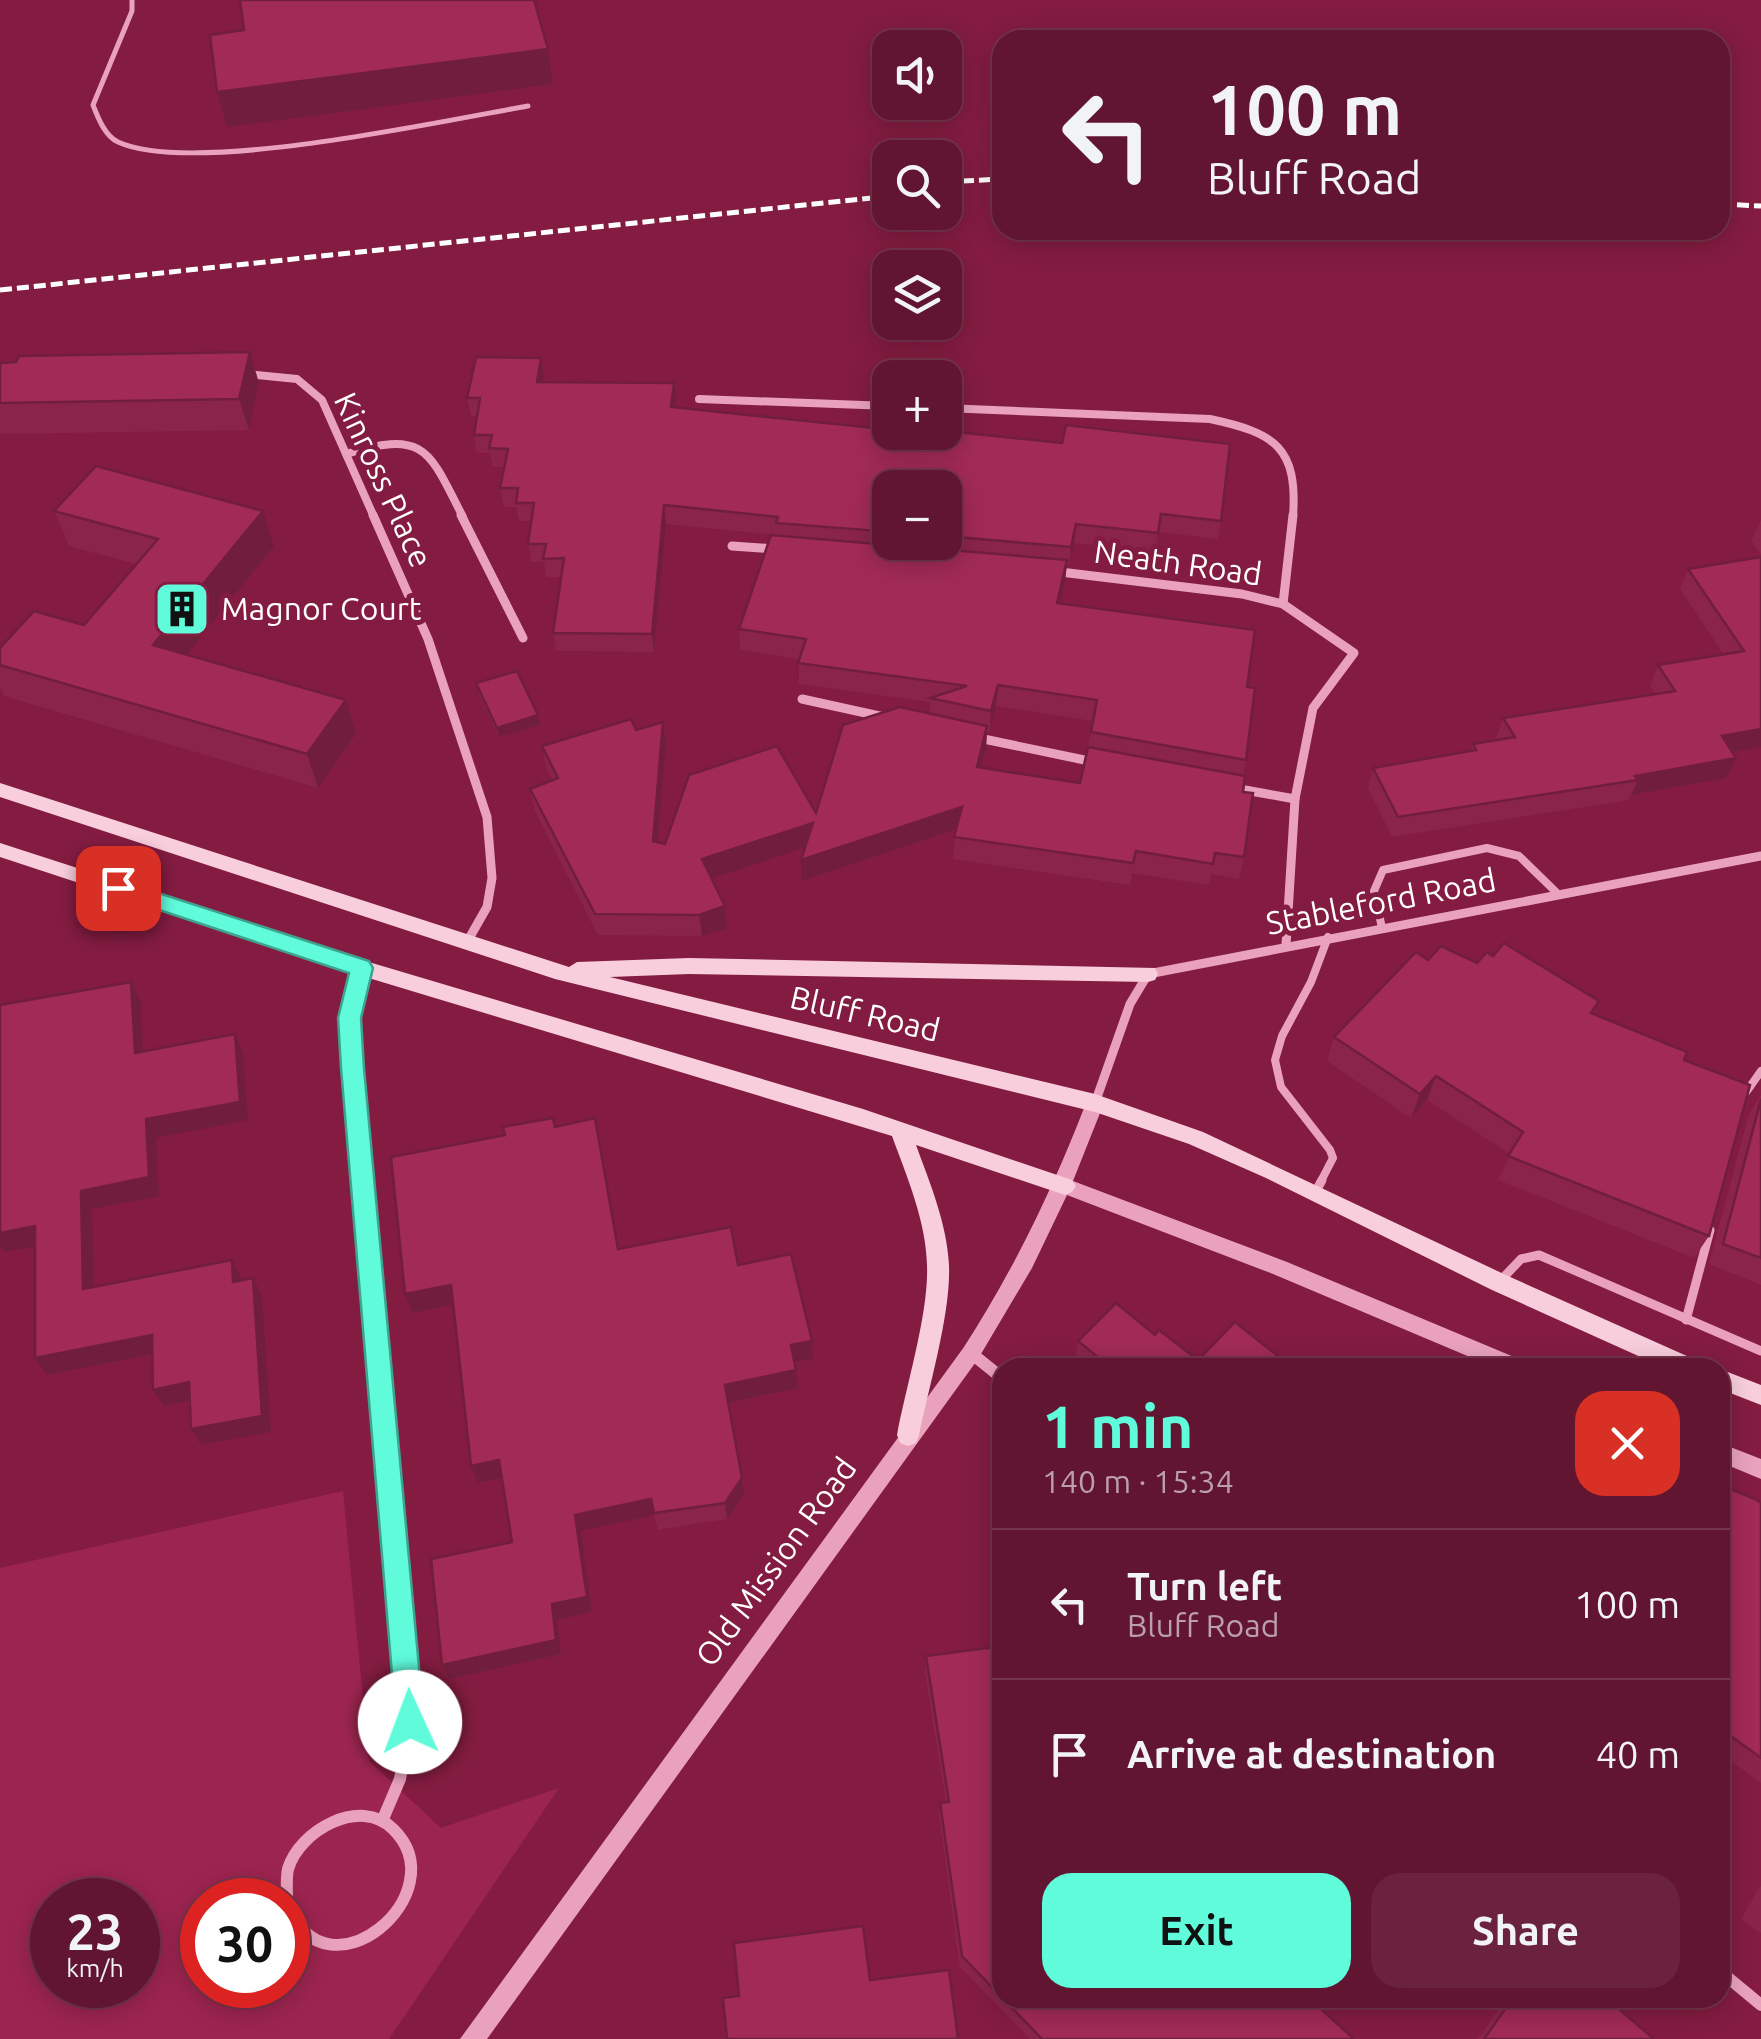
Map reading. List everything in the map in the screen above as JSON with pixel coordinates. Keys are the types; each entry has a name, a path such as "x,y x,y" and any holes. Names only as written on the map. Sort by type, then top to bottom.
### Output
{"main road":[{"name":"Bluff Road","path":"0,790 555,970 1095,1103 1196,1138 1668,1358"},
{"path":"0,850 362,968 900,1130 1065,1186"},
{"path":"555,970 689,966 1148,974"},
{"path":"900,1130 926,1202 938,1262 937,1288 908,1436"},
{"path":"1730,1383 1761,1395"}],"street":[{"name":"Kinross Place","path":"238,374 282,375 310,388 334,420 428,639 488,817 492,878 486,907 466,942"},
{"path":"699,399 872,405"},
{"path":"962,409 1210,418 1235,424 1274,442 1286,452 1292,481 1283,604"},
{"path":"346,454 399,441 412,443 433,458 523,638"},
{"path":"732,546 792,550"},
{"name":"Neath Road","path":"1048,570 1242,594 1283,604 1354,654 1313,708 1295,799 1286,945"},
{"path":"802,698 898,720"},
{"path":"955,732 1107,765"},
{"path":"1220,785 1295,799"},
{"name":"Stableford Road","path":"1148,974 1761,856"},
{"path":"362,968 350,1018 352,1068 410,1722 400,1780 383,1819"},
{"path":"1095,1103 1130,1004 1148,974"},
{"name":"Old Mission Road","path":"472,2039 971,1353 1010,1294 1065,1186 1095,1103"},
{"path":"1065,1186 1280,1268 1495,1358"},
{"path":"971,1353 992,1370"},
{"path":"1730,1456 1761,1469"},
{"path":"286,1878 295,1850 320,1824 352,1814 383,1819 404,1842 411,1874 401,1908 376,1934 342,1947 310,1939"},
{"path":"1730,1979 1761,2005"}],"lane":[{"path":"132,0 127,26 93,105 100,122 116,142 147,152 245,150 528,106"},
{"path":"1382,928 1372,897 1372,882 1383,870 1487,848 1504,851 1534,868 1558,894"},
{"path":"1315,1192 1334,1158 1330,1146 1278,1083 1273,1063 1280,1038 1313,978 1328,937"},
{"path":"1746,1096 1761,1071"},
{"path":"1686,1320 1711,1226"},
{"path":"1500,1283 1521,1259 1539,1255 1761,1351"}],"shaded area":[{"path":"343,1491 369,1761 441,1828 559,1788 389,2039 0,2039 0,1568"}],"building":[{"path":"240,0 534,0 548,49 217,92 210,35 244,30"},
{"path":"250,352 239,399 0,403 0,363 16,362 19,356"},
{"path":"476,357 541,358 537,382 674,383 671,407 872,428 872,450 962,450 962,433 1062,443 1066,425 1230,444 1221,521 1161,514 1158,533 1076,524 1071,547 962,537 962,470 872,470 872,531 776,523 778,517 664,505 652,634 553,633 564,558 543,559 546,544 528,544 534,503 516,503 518,488 500,488 508,449 489,448 492,435 474,435 480,398 467,398"},
{"path":"96,466 263,511 153,645 346,700 307,754 0,665 0,648 34,611 84,625 158,539 54,511"},
{"path":"771,535 872,544 872,560 962,560 962,551 1067,560 1057,603 1255,630 1247,687 1255,688 1246,760 1091,732 1097,700 998,685 991,711 930,698 967,686 798,663 806,639 739,629"},
{"path":"1761,557 1761,729 1722,736 1736,758 1635,776 1638,780 1398,817 1373,768 1476,750 1473,744 1515,737 1503,718 1675,691 1658,665 1744,651 1688,569"},
{"path":"517,671 538,715 497,728 476,683"},
{"path":"900,707 987,726 977,767 1080,783 1088,747 1245,776 1243,792 1253,793 1244,857 1215,853 1213,864 1136,851 1133,863 954,837 962,807 801,860 813,823 702,859 725,906 699,915 595,914 530,789 558,778 542,746 631,719 636,730 663,722 653,841 665,844 689,775 777,746 816,813 843,725"},
{"path":"1504,943 1599,1001 1591,1013 1687,1052 1684,1060 1750,1085 1709,1236 1508,1156 1523,1132 1436,1076 1420,1094 1334,1037 1416,952 1428,960 1441,946 1477,963 1487,952 1493,956"},
{"path":"131,982 135,1053 235,1034 240,1102 146,1119 149,1177 81,1191 83,1289 232,1260 233,1282 253,1278 262,1416 191,1429 189,1382 153,1390 152,1335 35,1358 35,1226 0,1233 0,1005"},
{"path":"1761,1099 1761,1258 1723,1244"},
{"path":"553,1118 555,1127 595,1118 618,1249 731,1227 738,1265 791,1254 812,1341 791,1345 796,1370 725,1385 742,1478 725,1503 654,1513 651,1499 575,1515 587,1597 552,1604 556,1640 442,1665 431,1559 512,1542 499,1460 471,1466 451,1285 405,1294 391,1157 505,1135 503,1127"},
{"path":"1116,1303 1155,1335 1159,1330 1195,1358 1099,1358 1078,1341"},
{"path":"1235,1322 1280,1358 1200,1358"},
{"path":"1730,1489 1761,1503 1761,1758 1730,1735"},
{"path":"992,1647 992,1988 962,1956 940,1803 949,1802 926,1656"},
{"path":"863,1926 870,1980 949,1970 958,2039 727,2039 723,1998 739,1996 734,1943"},
{"path":"1012,2008 1320,2008 1354,2039 1042,2039"},
{"path":"1506,2008 1618,2008 1654,2039 1484,2039"}],"railway":[{"path":"962,181 992,180"},
{"path":"0,290 872,198"},
{"path":"1730,204 1761,206"}],"place":[{"name":"Magnor Court","path":"182,609"}],"route":[{"path":"118,888 362,968 350,1018 352,1068 409,1674 410,1722"}]}
